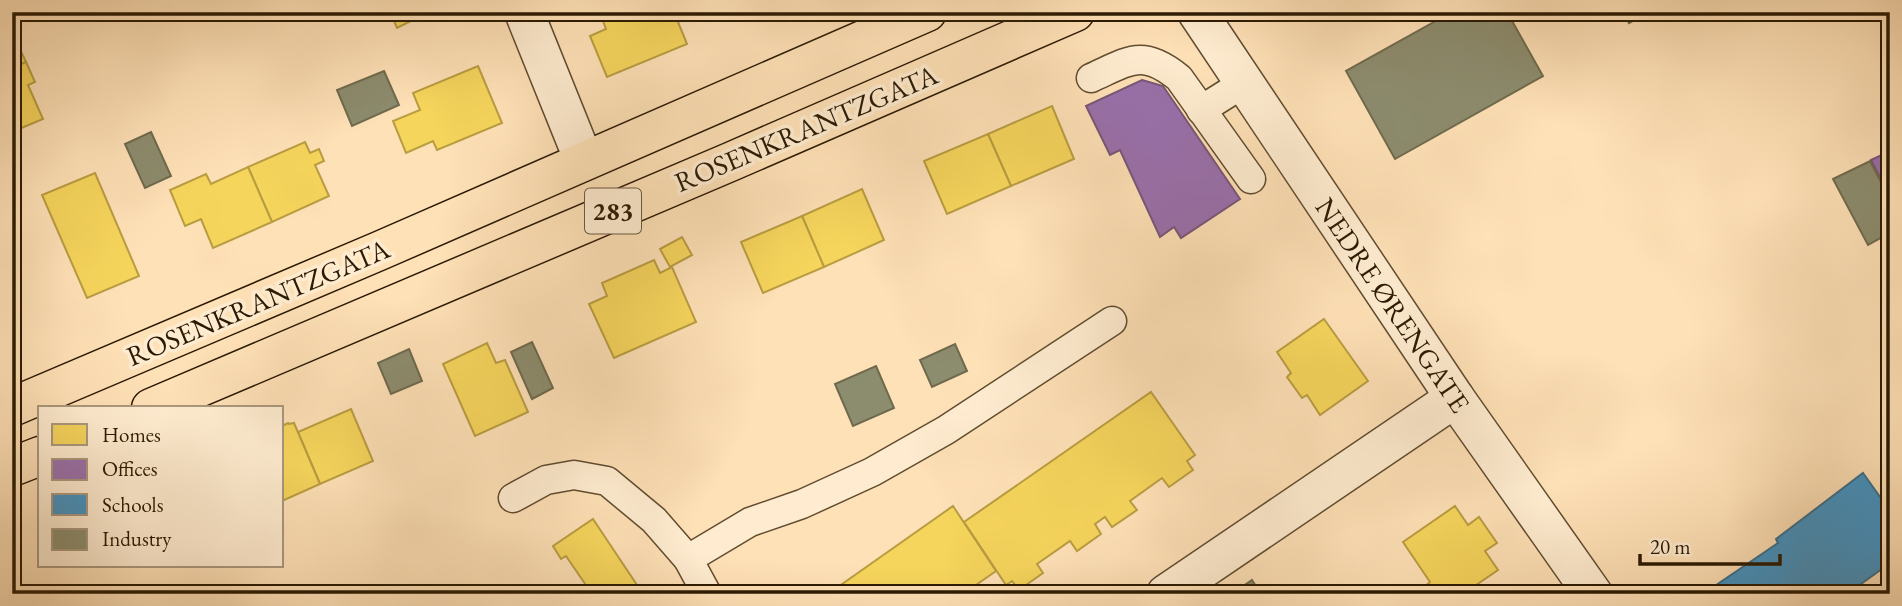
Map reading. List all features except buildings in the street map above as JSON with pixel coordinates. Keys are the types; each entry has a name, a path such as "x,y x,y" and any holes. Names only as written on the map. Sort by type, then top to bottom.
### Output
{"main road":[{"name":"ROSENKRANTZGATA","path":"12,407 927,12"},
{"name":"ROSENKRANTZGATA","path":"156,406 1075,12"},
{"path":"12,467 38,457"}],"street":[{"path":"524,12 584,161"},
{"name":"NEDRE ØRENGATE","path":"1197,12 1455,398 1593,594"},
{"path":"1166,594 1455,398"}],"lane":[{"path":"1091,78 1127,62 1141,59 1168,69 1179,78 1251,179"},
{"path":"1202,110 1244,83"},
{"path":"688,559 750,522 802,504 872,472 946,430 1112,321"},
{"path":"513,498 546,480 574,475 607,481 654,520 688,559 707,594"}]}
